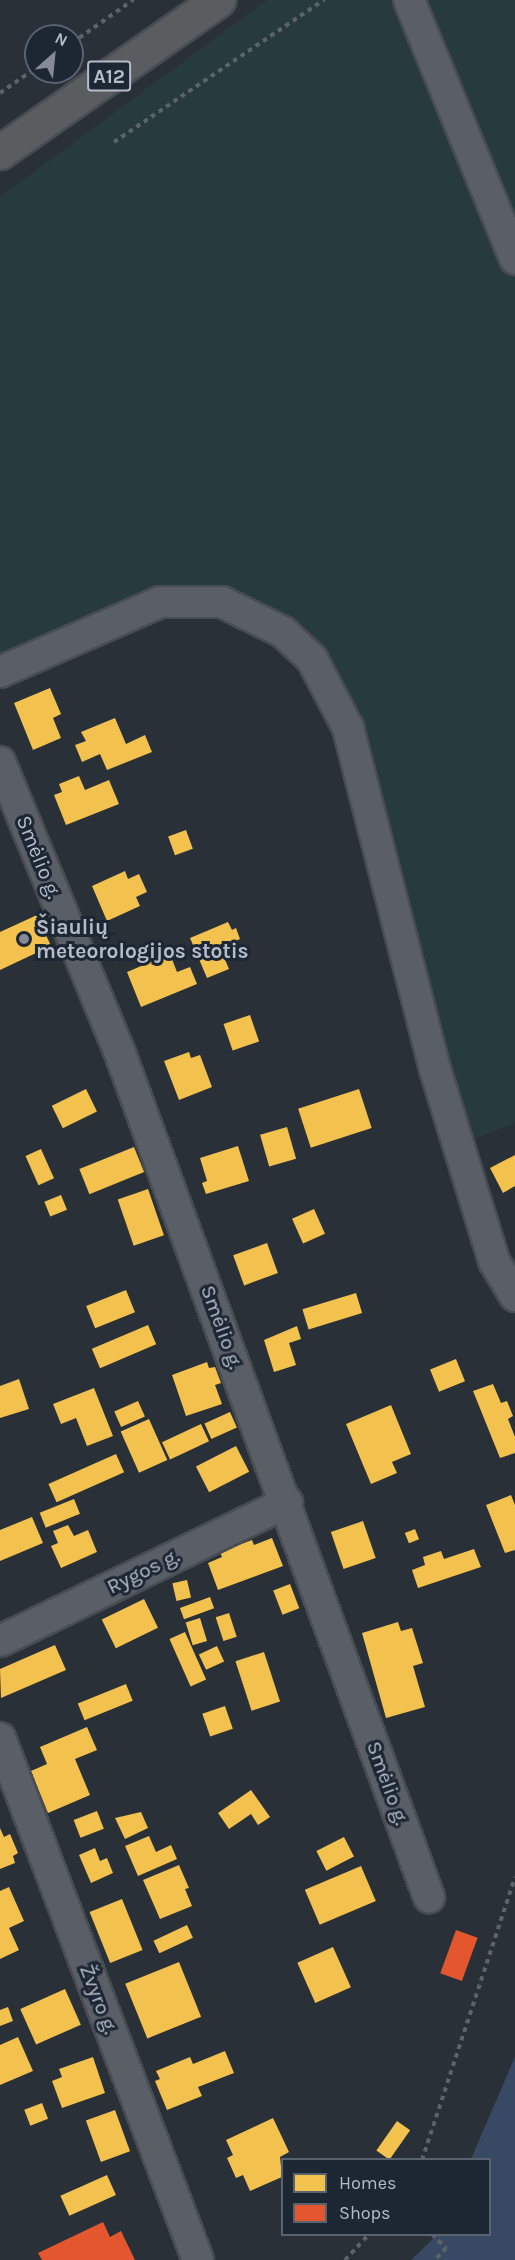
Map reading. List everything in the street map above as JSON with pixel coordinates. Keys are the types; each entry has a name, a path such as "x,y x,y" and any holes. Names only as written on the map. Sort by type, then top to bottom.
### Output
{"highway":[{"name":"A12","path":"0,152 218,0"}],"street":[{"path":"409,0 515,259"},
{"path":"0,672 160,602 222,602 283,632 312,659 348,728 435,1069 460,1144 494,1262 515,1296"},
{"name":"Smėlio g.","path":"0,762 121,1056 287,1502 429,1897"},
{"name":"Rygos g.","path":"0,1641 287,1502"},
{"name":"Žvyro g.","path":"0,1738 198,2260"}],"path":[{"path":"84,35 134,0"},
{"path":"114,142 324,0"},
{"path":"0,93 24,76"},
{"path":"423,2158 515,1877"},
{"path":"345,2260 368,2236"},
{"path":"433,2236 446,2248 435,2260"},
{"path":"349,2256 354,2260"}],"green space":[{"path":"267,0 515,0 515,1123 460,1144 348,728 283,632 160,602 0,672 0,197"}],"water":[{"path":"515,2057 515,2260 411,2260 436,2236 491,2236 491,2158 471,2158"}],"building: Homes":[{"path":"50,688 61,714 53,718 61,738 33,750 14,703"},
{"path":"115,718 126,744 145,735 152,752 107,770 100,754 82,762 75,745 86,741 81,732"},
{"path":"79,776 85,790 109,780 119,804 66,825 54,795 62,792 59,784"},
{"path":"186,830 193,849 175,855 168,836"},
{"path":"125,871 128,879 139,874 147,892 136,897 140,906 107,921 92,886"},
{"name":"Šiaulių meteorologijos stotis","path":"37,915 51,946 0,970 0,932"},
{"path":"228,922 232,930 236,928 240,939 220,948 229,969 207,978 190,938"},
{"path":"170,954 177,972 190,967 197,984 141,1007 127,972"},
{"path":"250,1015 259,1041 233,1051 224,1024"},
{"path":"189,1052 191,1058 200,1055 212,1087 179,1100 164,1061"},
{"path":"86,1089 97,1111 63,1128 52,1106"},
{"path":"359,1089 372,1128 311,1148 298,1109"},
{"path":"287,1127 296,1159 269,1166 260,1135"},
{"path":"238,1146 249,1181 206,1194 202,1183 207,1181 200,1158"},
{"path":"134,1147 144,1172 89,1194 79,1169"},
{"path":"41,1149 54,1178 38,1185 25,1156"},
{"path":"515,1155 515,1186 503,1193 490,1168"},
{"path":"148,1189 164,1235 134,1246 118,1199"},
{"path":"61,1195 67,1210 50,1217 44,1202"},
{"path":"314,1209 325,1234 303,1243 292,1219"},
{"path":"267,1243 278,1273 244,1285 233,1255"},
{"path":"126,1290 135,1312 95,1328 86,1306"},
{"path":"356,1293 362,1313 309,1329 302,1309"},
{"path":"148,1325 156,1344 100,1368 92,1349"},
{"path":"297,1326 301,1339 289,1343 296,1365 274,1372 264,1340"},
{"path":"456,1359 465,1381 439,1392 430,1369"},
{"path":"207,1362 209,1368 215,1367 221,1383 215,1385 222,1404 186,1416 172,1375"},
{"path":"19,1379 29,1409 0,1418 0,1386"},
{"path":"493,1384 501,1403 507,1401 513,1416 508,1419 515,1437 515,1453 500,1458 473,1391"},
{"path":"94,1388 113,1436 87,1446 76,1418 61,1424 53,1404"},
{"path":"138,1401 145,1417 121,1427 114,1412"},
{"path":"391,1405 411,1454 392,1462 397,1473 371,1484 346,1424"},
{"path":"230,1412 237,1428 211,1439 204,1423"},
{"path":"149,1419 167,1460 139,1473 121,1432"},
{"path":"201,1424 209,1441 170,1459 162,1442"},
{"path":"236,1446 249,1472 209,1492 196,1466"},
{"path":"116,1454 124,1472 57,1502 48,1484"},
{"path":"511,1495 515,1505 515,1550 505,1553 486,1505"},
{"path":"74,1499 80,1514 46,1528 40,1513"},
{"path":"32,1517 43,1543 0,1561 0,1530"},
{"path":"363,1521 376,1558 344,1569 331,1532"},
{"path":"68,1525 74,1536 88,1530 97,1552 61,1568 51,1546 58,1543 53,1531"},
{"path":"415,1529 419,1539 409,1543 405,1533"},
{"path":"272,1538 283,1566 218,1590 208,1563 222,1557 220,1552 252,1540 254,1545"},
{"path":"474,1549 481,1567 418,1588 412,1570 425,1565 423,1557 441,1551 444,1559"},
{"path":"187,1580 191,1598 176,1601 172,1583"},
{"path":"290,1584 299,1608 283,1615 273,1590"},
{"path":"210,1597 214,1608 184,1619 180,1608"},
{"path":"144,1599 158,1628 116,1648 102,1620"},
{"path":"229,1613 237,1637 223,1641 216,1617"},
{"path":"200,1618 207,1641 193,1645 186,1622"},
{"path":"398,1622 401,1631 412,1628 423,1663 413,1666 425,1707 386,1718 362,1633"},
{"path":"185,1632 206,1680 191,1686 169,1639"},
{"path":"55,1645 66,1670 1,1698 0,1669"},
{"path":"217,1646 224,1661 206,1670 199,1654"},
{"path":"264,1652 280,1701 252,1711 235,1661"},
{"path":"126,1684 133,1701 85,1720 78,1703"},
{"path":"225,1706 233,1729 210,1737 202,1714"},
{"path":"87,1727 97,1750 75,1759 90,1795 48,1813 31,1771 47,1764 40,1747"},
{"path":"251,1790 270,1817 258,1825 251,1814 229,1829 218,1813"},
{"path":"97,1811 104,1829 80,1838 74,1820"},
{"path":"141,1812 148,1828 125,1839 115,1818"},
{"path":"0,1828 4,1837 10,1834 18,1853 13,1856 15,1863 0,1869"},
{"path":"149,1836 156,1852 171,1845 177,1859 138,1876 125,1846"},
{"path":"344,1837 354,1857 326,1871 316,1851"},
{"path":"95,1848 100,1861 107,1858 113,1873 91,1883 79,1855"},
{"path":"179,1865 189,1888 185,1889 192,1906 160,1919 143,1880"},
{"path":"361,1866 376,1901 320,1925 305,1890"},
{"path":"9,1887 24,1921 9,1928 19,1950 0,1959 0,1891"},
{"path":"122,1899 143,1950 110,1963 90,1912"},
{"path":"187,1925 193,1938 159,1953 153,1941"},
{"path":"333,1947 351,1987 315,2003 297,1963"},
{"path":"179,1962 201,2017 147,2038 125,1984"},
{"path":"65,1989 81,2025 36,2045 20,2009"},
{"path":"8,2007 13,2021 0,2026 0,2010"},
{"path":"18,2037 33,2071 0,2085 0,2045"},
{"path":"225,2051 234,2073 198,2087 202,2096 167,2110 155,2081 160,2079 156,2071 190,2057 193,2064"},
{"path":"93,2057 105,2093 62,2108 52,2081 62,2077 59,2069"},
{"path":"42,2103 48,2119 30,2126 24,2110"},
{"path":"115,2110 130,2151 101,2162 86,2121"},
{"path":"273,2118 289,2152 280,2157 281,2177 250,2191 243,2175 236,2178 227,2158 233,2155 226,2140"},
{"path":"397,2121 410,2130 391,2158 376,2150"},
{"path":"107,2175 116,2195 69,2216 60,2196"}],"building: Shops":[{"path":"456,1930 478,1938 462,1981 440,1973"},
{"path":"103,2222 110,2237 121,2231 135,2260 42,2260 38,2253"}],"place":[{"name":"Šiaulių meteorologijos stotis","path":"24,939"}]}
